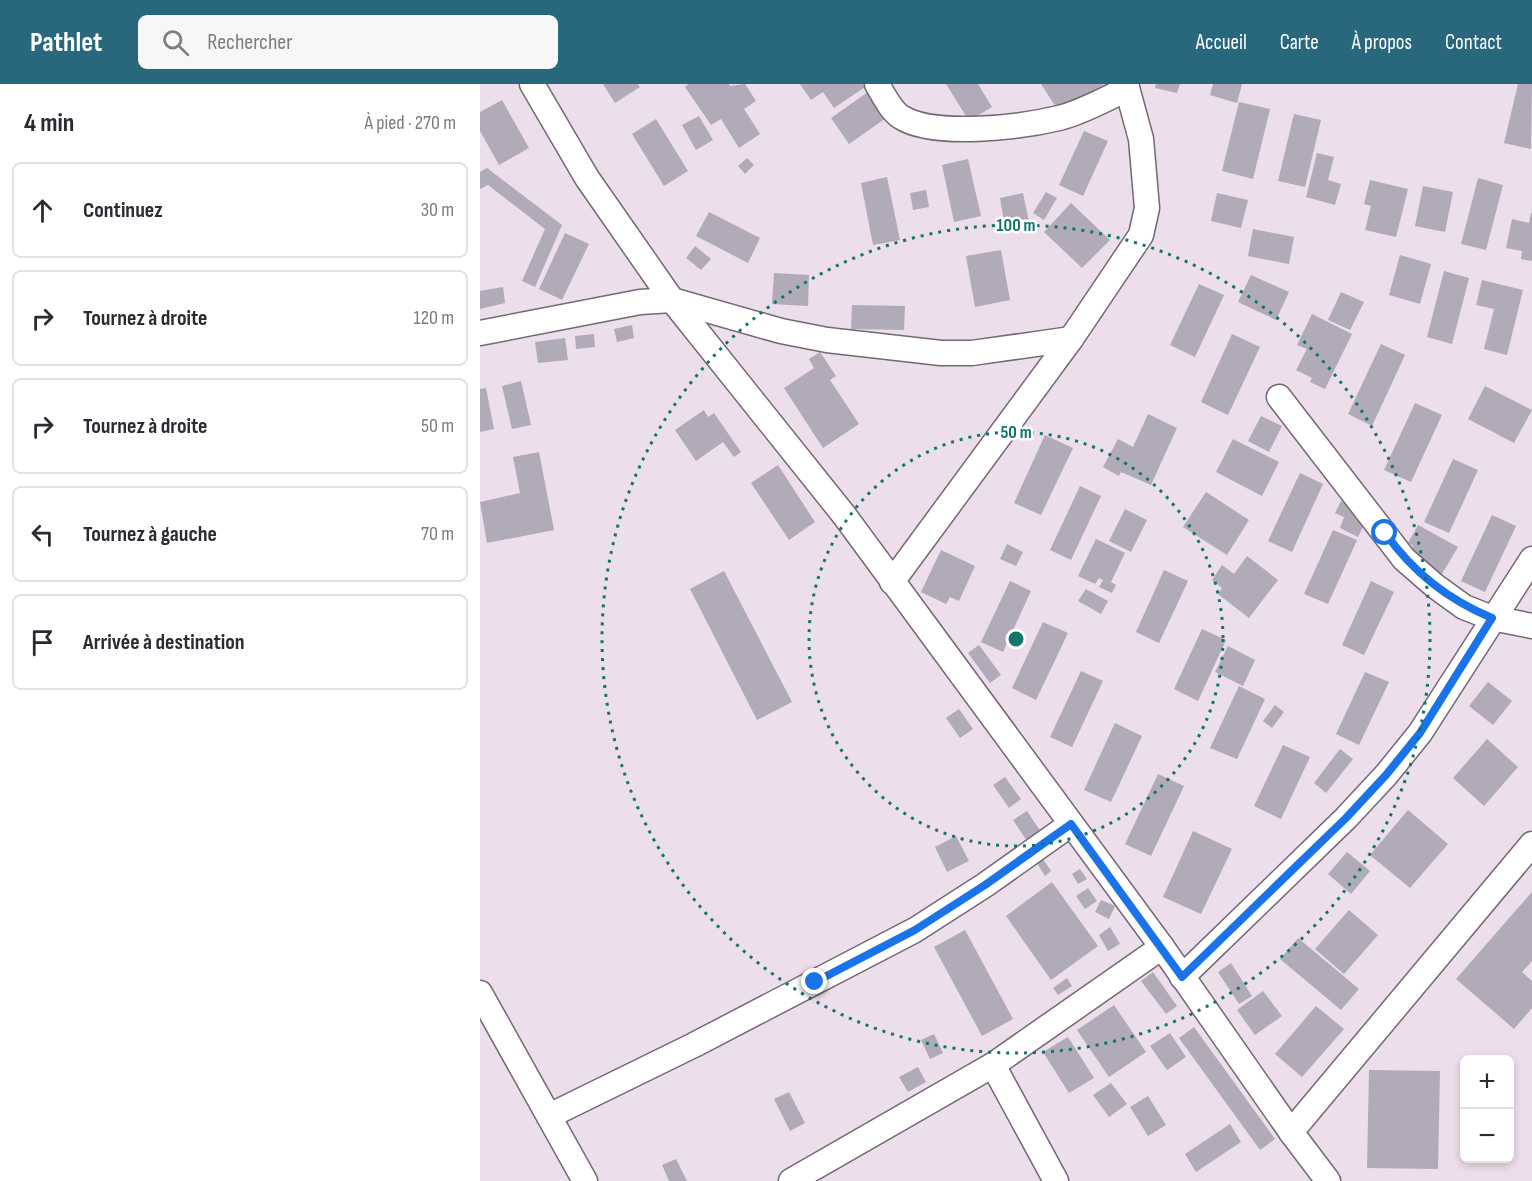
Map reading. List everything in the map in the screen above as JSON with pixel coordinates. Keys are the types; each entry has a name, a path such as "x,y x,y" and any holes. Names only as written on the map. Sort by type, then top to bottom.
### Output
{"street":[{"path":"532,84 587,178 672,300 844,515 1162,947 1291,1132 1328,1181"},
{"path":"877,84 898,115 913,124 984,129 1061,117 1127,87 1141,139 1147,208 1142,235 1071,339 892,582"},
{"path":"480,333 640,302 672,300 781,331 826,340 941,353 972,353 1071,339"},
{"path":"1279,397 1404,559 1464,607 1492,618 1532,626"},
{"path":"1182,977 1346,818 1386,775 1420,733 1532,559"},
{"path":"549,1116 694,1045 915,930 985,885 1071,824"},
{"path":"1291,1132 1532,844"},
{"path":"791,1181 993,1065 1162,947"},
{"path":"480,993 585,1181"},
{"path":"993,1065 1056,1181"}],"building":[{"path":"603,84 638,84 640,87 615,103"},
{"path":"689,84 729,84 730,86 745,84 756,101 744,109 760,134 739,148 721,119 711,125 685,87"},
{"path":"800,84 863,84 865,87 834,108 823,92 811,100"},
{"path":"946,84 978,84 992,107 969,121"},
{"path":"1041,84 1104,84 1059,112"},
{"path":"1156,84 1180,84 1177,93 1155,88"},
{"path":"1213,84 1242,84 1237,103 1210,95"},
{"path":"1518,84 1532,84 1531,149 1504,143"},
{"path":"868,92 886,118 849,144 831,118"},
{"path":"502,100 529,148 499,165 480,131 480,112"},
{"path":"1239,102 1270,109 1253,179 1222,171"},
{"path":"1294,114 1321,120 1305,187 1278,181"},
{"path":"699,116 713,140 696,150 682,125"},
{"path":"656,119 688,171 664,186 632,134"},
{"path":"1084,131 1108,141 1083,196 1059,185"},
{"path":"1317,153 1334,157 1328,180 1341,184 1335,205 1306,197"},
{"path":"747,158 754,165 745,174 738,166"},
{"path":"968,159 981,216 954,222 942,165"},
{"path":"487,168 562,225 535,287 522,281 545,229 488,185 480,189 480,172"},
{"path":"887,177 900,240 873,245 861,183"},
{"path":"1478,178 1503,185 1486,250 1461,244"},
{"path":"1370,180 1408,189 1396,237 1365,230 1371,206 1364,204"},
{"path":"1423,186 1453,192 1445,232 1415,226"},
{"path":"926,190 929,207 913,210 910,193"},
{"path":"1046,192 1057,198 1044,220 1033,213"},
{"path":"1023,193 1029,222 1005,227 1000,198"},
{"path":"1217,193 1248,200 1241,228 1211,221"},
{"path":"1071,203 1110,240 1082,268 1044,232"},
{"path":"709,212 760,238 748,263 696,236"},
{"path":"1531,213 1532,261 1521,259 1522,251 1506,248 1512,219 1529,223"},
{"path":"1253,229 1294,237 1289,264 1248,256"},
{"path":"565,233 589,244 562,300 539,289"},
{"path":"695,246 711,259 701,270 686,258"},
{"path":"1001,250 1010,300 975,307 966,256"},
{"path":"1400,255 1431,264 1420,304 1389,295"},
{"path":"1444,271 1469,278 1452,344 1427,337"},
{"path":"774,273 809,275 808,306 772,304"},
{"path":"1251,275 1289,292 1276,320 1238,302"},
{"path":"1482,280 1523,290 1507,355 1484,349 1494,309 1476,305"},
{"path":"1199,284 1224,295 1195,357 1170,345"},
{"path":"503,287 505,303 480,309 480,291"},
{"path":"1341,292 1364,302 1350,330 1328,320"},
{"path":"852,305 905,306 904,330 851,329"},
{"path":"1312,314 1352,334 1325,389 1310,382 1312,378 1296,370 1307,349 1297,345"},
{"path":"632,325 634,338 617,342 614,329"},
{"path":"594,334 595,347 576,349 575,336"},
{"path":"1232,334 1260,347 1228,415 1201,402"},
{"path":"565,338 568,360 538,363 535,342"},
{"path":"1381,344 1405,355 1372,426 1348,414"},
{"path":"820,352 836,376 830,380 859,424 823,448 784,388 814,368 809,359"},
{"path":"521,381 531,425 512,429 502,386"},
{"path":"1485,386 1532,410 1514,443 1468,419"},
{"path":"486,388 494,429 480,432 480,389"},
{"path":"1415,403 1442,415 1411,482 1384,470"},
{"path":"704,410 708,417 714,413 741,452 734,457 723,442 696,461 675,430"},
{"path":"1148,414 1177,428 1151,485 1121,472 1119,476 1103,467 1118,439 1133,447"},
{"path":"1261,416 1282,426 1269,452 1248,441"},
{"path":"1045,435 1073,448 1041,515 1014,503"},
{"path":"1233,439 1279,462 1262,496 1216,472"},
{"path":"539,452 554,530 487,543 480,502 520,493 513,457"},
{"path":"1453,459 1478,470 1449,533 1424,522"},
{"path":"778,465 815,522 789,540 751,483"},
{"path":"1300,473 1323,484 1292,552 1268,541"},
{"path":"1080,486 1101,496 1071,560 1050,550"},
{"path":"1206,492 1249,520 1227,555 1183,527"},
{"path":"1341,501 1352,506 1350,510 1367,519 1358,537 1340,528 1344,517 1335,513"},
{"path":"1125,509 1147,520 1131,552 1109,541"},
{"path":"1492,515 1516,526 1485,592 1461,581"},
{"path":"1418,525 1458,547 1439,579 1413,557 1416,552 1411,550 1413,546 1408,543"},
{"path":"1333,530 1357,540 1328,604 1304,594"},
{"path":"1096,539 1125,553 1111,582 1116,585 1112,593 1099,587 1103,580 1099,578 1095,584 1078,576"},
{"path":"1007,544 1023,552 1016,566 1000,559"},
{"path":"941,550 975,566 959,601 950,597 946,604 921,592"},
{"path":"1247,556 1278,580 1249,618 1218,594 1222,588 1212,580 1222,565 1234,574"},
{"path":"1164,570 1188,581 1159,643 1136,632"},
{"path":"724,571 792,702 757,720 690,589"},
{"path":"1010,581 1031,591 1003,652 981,642"},
{"path":"1371,581 1394,592 1364,655 1342,645"},
{"path":"1086,589 1108,601 1101,614 1078,601"},
{"path":"1043,622 1068,633 1036,700 1012,688"},
{"path":"1202,629 1226,640 1198,701 1174,689"},
{"path":"979,645 1001,675 990,683 968,653"},
{"path":"1228,646 1255,660 1243,686 1215,672"},
{"path":"1081,671 1103,681 1072,747 1050,737"},
{"path":"1365,672 1389,682 1359,745 1336,734"},
{"path":"1488,682 1512,701 1493,725 1469,706"},
{"path":"1239,686 1265,699 1237,759 1210,748"},
{"path":"1275,705 1284,712 1272,728 1263,721"},
{"path":"959,709 973,729 960,738 946,718"},
{"path":"1115,723 1142,736 1111,802 1084,790"},
{"path":"1487,739 1518,767 1484,806 1453,778"},
{"path":"1283,745 1310,757 1281,819 1254,806"},
{"path":"1340,749 1353,759 1326,793 1314,783"},
{"path":"1158,774 1184,786 1151,856 1125,844"},
{"path":"1005,777 1021,799 1009,808 993,785"},
{"path":"1408,810 1448,844 1410,888 1370,855"},
{"path":"1027,811 1041,832 1027,841 1013,820"},
{"path":"1193,831 1232,849 1201,914 1163,897"},
{"path":"956,836 969,861 947,872 935,847"},
{"path":"1347,852 1370,871 1351,894 1328,874"},
{"path":"1043,859 1051,871 1045,876 1037,863"},
{"path":"1080,869 1087,879 1078,884 1072,874"},
{"path":"1052,882 1098,946 1051,980 1006,916"},
{"path":"1088,888 1097,901 1085,909 1076,896"},
{"path":"1532,892 1532,961 1522,972 1532,981 1532,1008 1514,1029 1456,979"},
{"path":"1101,900 1115,906 1109,919 1095,912"},
{"path":"1349,910 1378,935 1344,974 1315,949"},
{"path":"1110,927 1120,944 1108,951 1099,935"},
{"path":"965,930 1013,1019 982,1036 934,947"},
{"path":"1298,938 1359,989 1341,1010 1280,959"},
{"path":"1231,963 1252,996 1239,1004 1218,972"},
{"path":"1153,972 1177,1006 1166,1014 1141,981"},
{"path":"1067,978 1072,986 1058,995 1053,988"},
{"path":"1263,991 1282,1016 1255,1035 1237,1010"},
{"path":"1114,1005 1146,1052 1109,1077 1077,1030"},
{"path":"1316,1006 1344,1029 1302,1077 1275,1054"},
{"path":"1194,1027 1275,1139 1260,1150 1179,1038"},
{"path":"1170,1033 1186,1057 1167,1070 1150,1046"},
{"path":"934,1034 943,1053 930,1059 921,1040"},
{"path":"1068,1037 1094,1078 1069,1093 1043,1052"},
{"path":"918,1067 926,1082 908,1092 899,1077"},
{"path":"1369,1070 1440,1071 1438,1169 1367,1168"},
{"path":"1111,1083 1127,1104 1109,1117 1093,1095"},
{"path":"789,1092 805,1123 790,1131 774,1099"},
{"path":"1148,1096 1166,1125 1148,1136 1130,1107"},
{"path":"1230,1124 1241,1142 1196,1172 1185,1154"},
{"path":"676,1159 687,1181 669,1181 662,1165"}],"route":[{"path":"815,982 915,930 985,885 1071,824 1182,977 1346,818 1386,775 1420,733 1492,618 1464,607 1435,586 1404,559 1385,533"}]}
